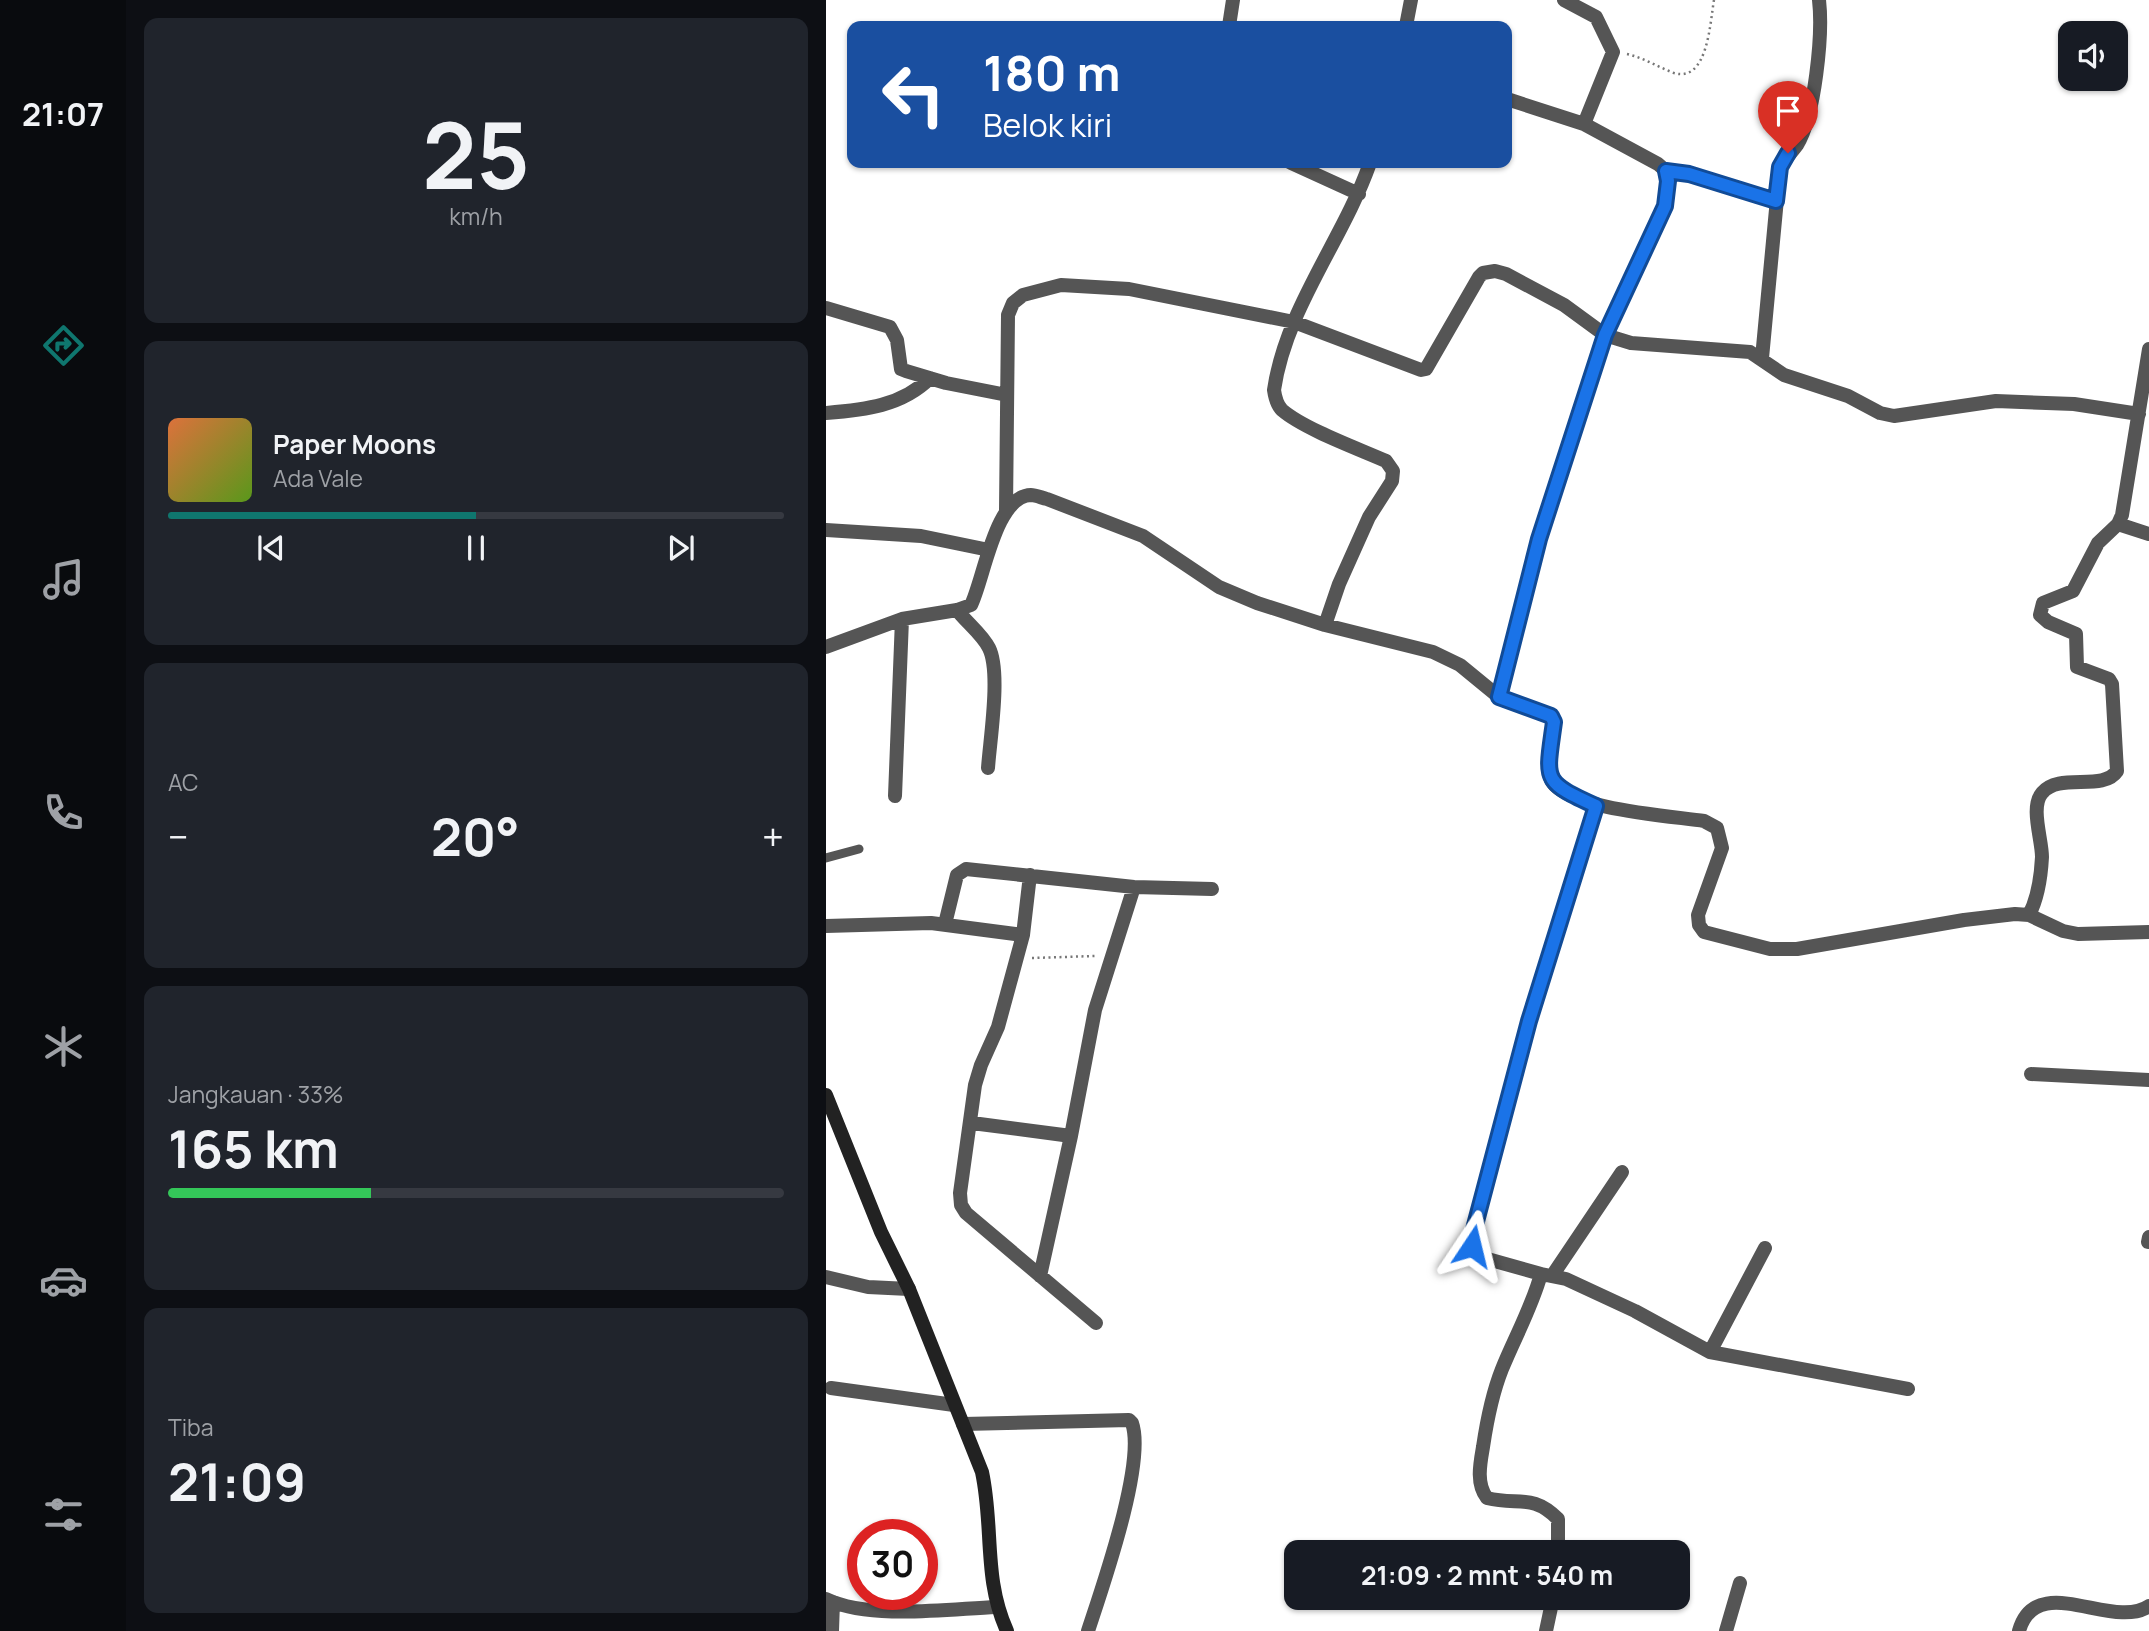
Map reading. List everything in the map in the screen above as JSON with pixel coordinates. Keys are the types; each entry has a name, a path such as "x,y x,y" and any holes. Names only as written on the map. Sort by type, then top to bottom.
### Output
{"main road":[{"path":"826,1095 881,1232 909,1289 982,1472 988,1500 990,1569 996,1607 1007,1631"}],"street":[{"path":"1229,21 1233,0"},
{"path":"1407,21 1411,0"},
{"path":"1564,0 1596,17 1613,52 1584,124"},
{"path":"1762,358 1780,167 1797,145 1811,105 1819,41 1819,0"},
{"path":"1512,101 1584,124 1666,171 1689,174 1776,201"},
{"path":"1302,168 1359,194"},
{"path":"1325,625 1344,573 1369,517 1392,481 1393,471 1386,461 1317,430 1282,409 1276,400 1276,376 1294,322 1359,194 1368,168"},
{"path":"1499,697 1539,539 1605,335 1665,206 1668,181 1666,171"},
{"path":"826,647 902,619 957,610 971,605 989,550 1006,510 1008,315 1013,303 1023,295 1061,285 1129,289 1294,322 1421,370 1426,369 1479,277 1483,273 1494,271 1506,274 1564,304 1605,335 1646,346 1750,352 1784,375 1848,396 1880,413 1894,416 1996,401 2074,404 2139,414"},
{"path":"826,308 890,327 897,340 901,369 1007,395"},
{"path":"2029,915 2042,861 2038,800 2051,786 2108,779 2114,775 2117,765 2112,684 2109,679 2077,667 2076,634 2048,622 2040,615 2040,609 2043,603 2073,591 2098,543 2118,524 2122,515 2149,349"},
{"path":"826,413 896,402 918,390 930,378"},
{"path":"1006,510 1018,499 1031,495 1047,499 1143,536 1219,587 1256,603 1325,625 1433,652 1460,665 1499,697 1551,716 1554,722 1548,769 1551,781 1559,789 1596,806 1704,821 1717,828 1722,848 1698,915 1699,925 1704,932 1770,949 1797,949 1964,920 2015,914 2029,915 2063,931 2078,934 2149,932"},
{"path":"2118,524 2149,534"},
{"path":"826,530 920,536 989,550"},
{"path":"957,610 989,648 994,682 988,768"},
{"path":"895,796 902,619"},
{"path":"1596,806 1529,1021 1474,1229 1472,1246 1477,1255 1566,1279 1636,1311 1710,1352 1908,1388"},
{"path":"945,924 954,885 960,872 966,869 1134,887 1212,889"},
{"path":"1030,875 1023,935 998,1027 981,1065 960,1193 961,1205 965,1213 1096,1323"},
{"path":"1040,1276 1090,1034 1134,887"},
{"path":"826,926 945,924 1023,935"},
{"path":"2031,1074 2149,1080"},
{"path":"972,1123 1071,1136"},
{"path":"1558,1540 1558,1519 1546,1507 1534,1502 1487,1498 1481,1490 1480,1463 1488,1412 1501,1370 1546,1275 1622,1171"},
{"path":"1710,1352 1765,1248"},
{"path":"826,1277 869,1287 909,1289"},
{"path":"831,1388 954,1405"},
{"path":"962,1424 1129,1420 1132,1423 1132,1464 1118,1538 1088,1631"},
{"path":"1726,1631 1740,1583"},
{"path":"832,1631 830,1600 849,1606 893,1611 996,1607"},
{"path":"2019,1631 2028,1611 2038,1606 2053,1604 2130,1614 2143,1612 2149,1606"},
{"path":"1546,1631 1550,1610"}],"lane":[{"path":"826,858 859,849"}],"path":[{"path":"1613,52 1637,56 1676,73 1687,74 1695,69 1704,52 1714,0"},
{"path":"1017,958 1112,956"}],"route":[{"path":"1472,1246 1474,1229 1529,1021 1596,806 1559,789 1551,781 1548,769 1554,722 1551,716 1499,697 1539,539 1605,335 1665,206 1668,181 1666,171 1689,174 1776,201 1780,167 1788,153"}]}
